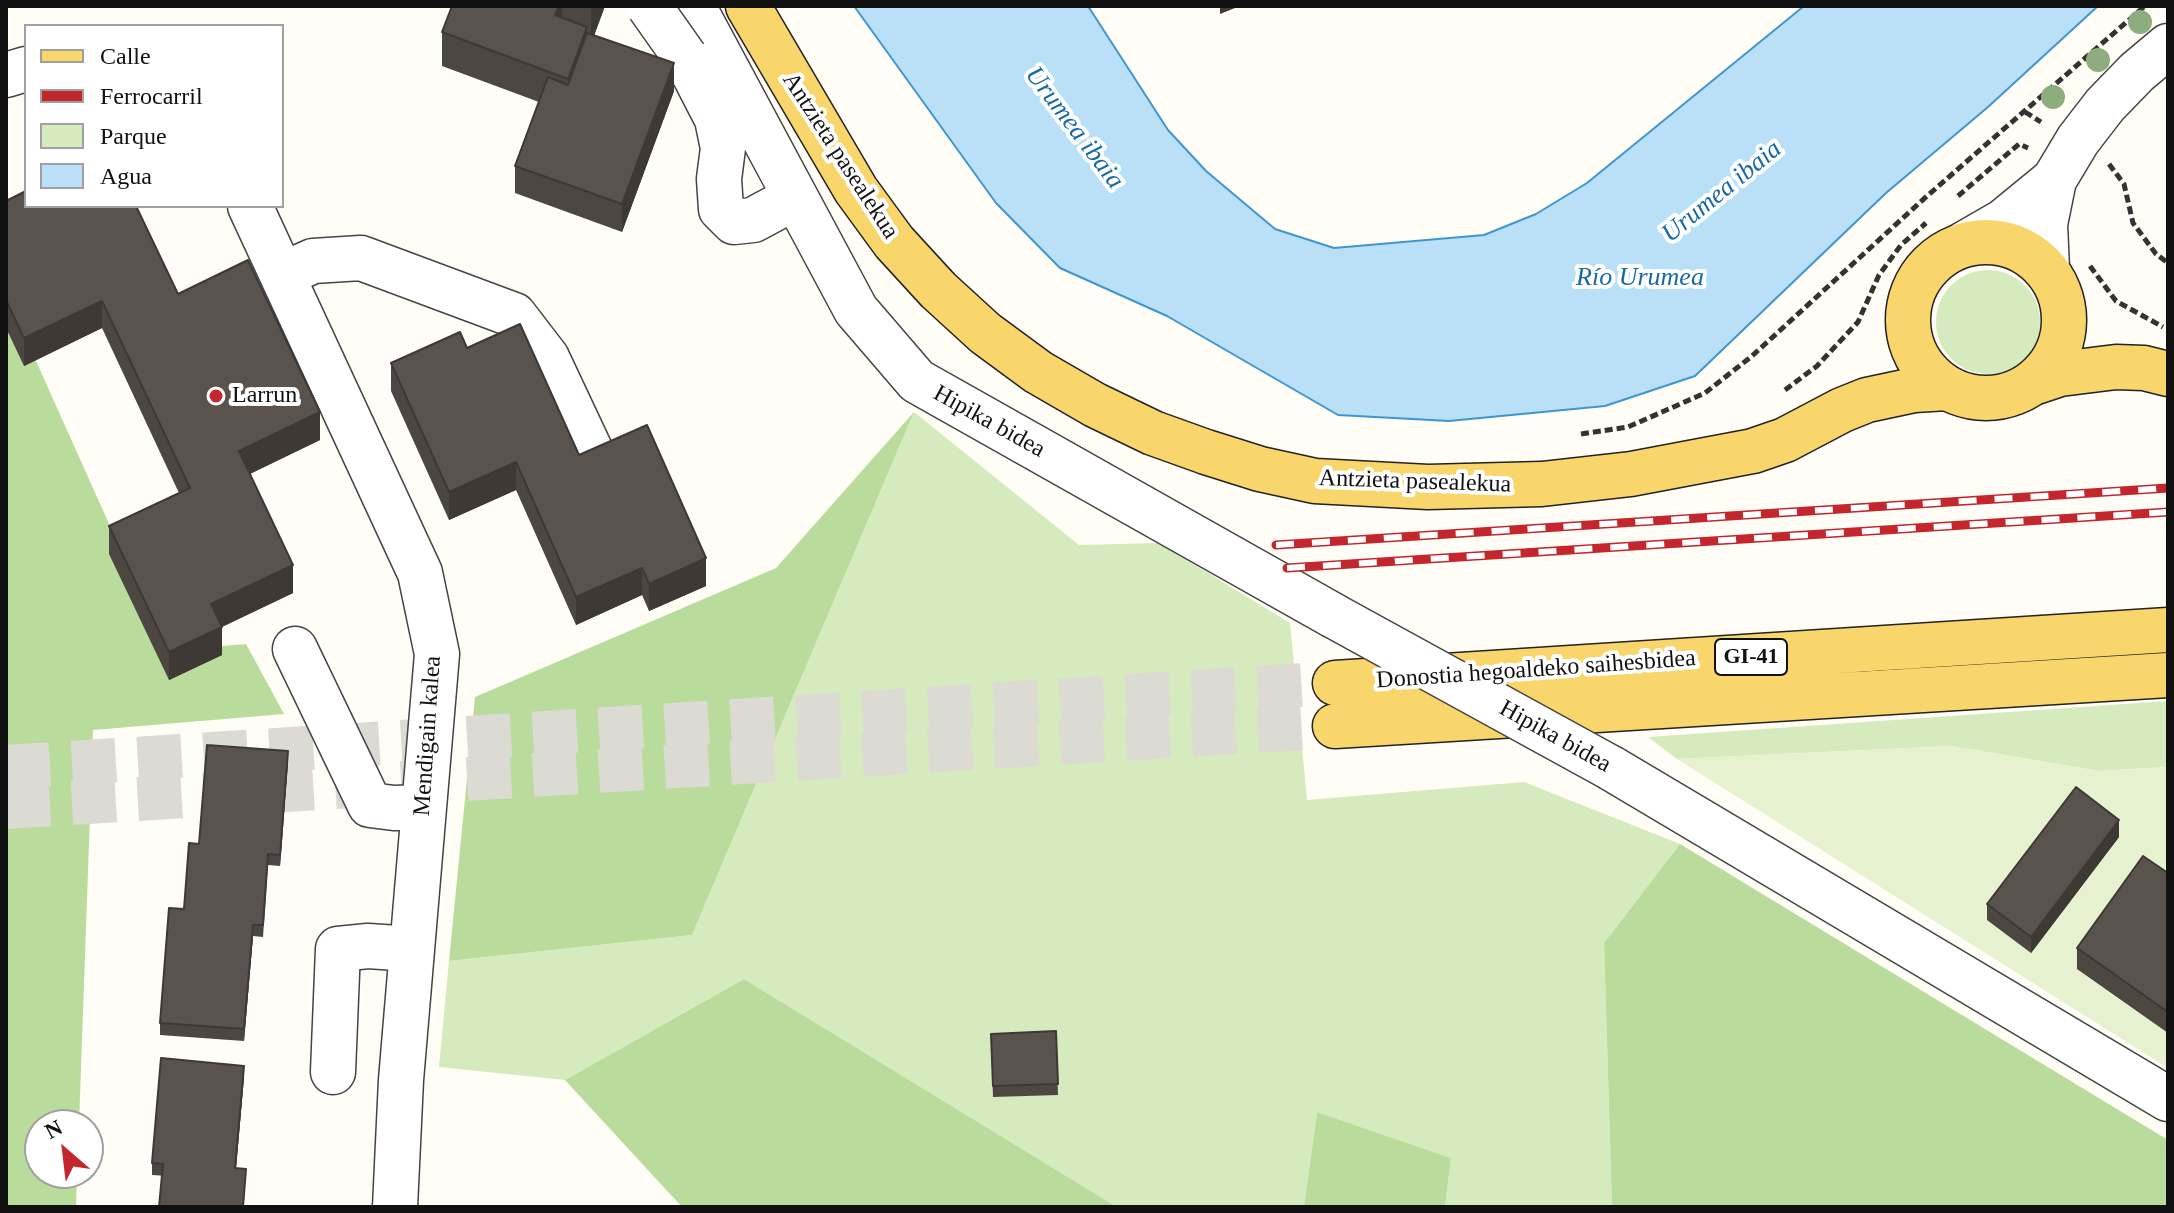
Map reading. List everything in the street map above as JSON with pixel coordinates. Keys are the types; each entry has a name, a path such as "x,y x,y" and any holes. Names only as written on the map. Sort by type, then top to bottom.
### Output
{"main road":[{"name":"Antzieta pasealekua","path":"748,6 856,190 894,242 938,290 985,333 1038,372 1095,405 1192,448 1260,469 1315,481 1428,487 1542,484 1631,474 1753,451 1785,440 1842,410 1894,394 1947,388"},
{"path":"2054,284 2065,317 2057,354 2047,370 2017,392 1982,399 1964,395 1947,388 1931,376 1918,360 1910,341 1907,322 1910,301 1917,282 1929,265 1946,253 1950,229 1984,241 2019,248 2054,284 2099,336 2156,371"},
{"name":"Antzieta pasealekua","path":"1842,410 1878,367 1907,322"},
{"path":"2033,383 2088,369 2156,371"},
{"name":"Donostia hegoaldeko saihesbidea","path":"1335,683 2168,630"},
{"name":"Donostia hegoaldeko saihesbidea","path":"1335,726 2168,675"}],"street":[{"path":"647,6 703,90 717,119 723,148 719,179 721,209"},
{"name":"Hipika bidea","path":"693,6 856,310 917,381 1611,768 2168,1099"},
{"path":"1950,229 2004,221 2042,165 2078,140 2105,105 2168,46"},
{"path":"703,90 706,187 721,209 734,222 753,220 794,198"},
{"path":"2042,165 2045,224 2054,284"},
{"name":"Mendigain kalea","path":"251,208 420,573 437,654 401,1080 395,1207"},
{"path":"282,275 313,261 361,258 514,315 547,358 594,458"},
{"path":"295,649 370,805 424,807"},
{"path":"333,1072 338,949 368,946 412,949"}],"path":[{"path":"1569,436 1628,427 1705,393 1752,356 1927,196 2145,6"},
{"path":"1948,204 2019,144 2042,165"},
{"path":"2100,159 2113,166 2124,184 2133,223 2156,254 2168,263"},
{"path":"1782,392 1817,366 1858,322 1879,275 1901,245 1950,229"},
{"path":"2089,257 2091,270 2116,301 2168,329"}],"green space":[{"path":"1988,270 2008,274 2025,285 2036,302 2040,322 2036,342 2025,359 2008,370 1988,374 1968,370 1951,359 1940,342 1936,322 1940,302 1951,285 1968,274"},
{"path":"6,294 166,651 246,644 284,714 93,730 80,1109 24,1109 24,1189 77,1189 76,1207 6,1207"},
{"path":"914,412 1079,545 1159,543 1290,623 1307,800 1524,782 1680,844 1604,943 1612,1207 1445,1207 1451,1158 1317,1112 1304,1207 1117,1207 744,979 565,1080 439,1067 449,961 692,935"},
{"path":"914,412 692,935 449,961 475,697 776,568"},
{"path":"2168,701 2168,767 2099,771 1951,746 1677,759 1648,737"},
{"path":"1951,746 2099,771 2168,767 2168,1068 1677,759"},
{"path":"1680,844 2168,1140 2168,1207 1612,1207 1604,943"},
{"path":"744,979 1117,1207 682,1207 565,1080"},
{"path":"1317,1112 1451,1158 1445,1207 1304,1207"}],"water":[{"name":"Río Urumea","path":"854,6 1088,6 1168,130 1206,171 1275,229 1334,248 1484,235 1536,214 1587,183 1804,6 2098,6 1988,107 1886,193 1695,376 1605,406 1449,421 1338,415 1167,316 1060,268 996,203"}],"building":[{"path":"452,6 559,6 555,15 587,27 568,79 442,32"},
{"path":"587,33 674,63 622,204 515,166 548,77 568,85"},
{"path":"24,192 24,208 137,208 178,294 248,260 320,412 239,451 293,565 211,604 222,627 169,652 109,526 190,488 102,301 24,338 6,300 6,201"},
{"path":"520,324 579,455 647,425 706,558 649,584 642,568 576,597 516,462 449,492 391,363 460,332 467,348"},
{"path":"207,745 288,751 280,855 268,854 263,925 253,925 244,1029 160,1023 169,908 184,909 189,843 199,844"},
{"path":"2076,787 2119,820 2031,937 1987,904"},
{"path":"2143,856 2168,873 2168,1012 2077,948"},
{"path":"1056,1031 1058,1084 993,1086 991,1034"},
{"path":"161,1058 244,1066 235,1168 246,1169 243,1207 159,1207 163,1164 152,1163"}],"tunnel":[{"path":"6,767 1335,683"},
{"path":"6,807 1335,726"}],"railway":[{"path":"1276,545 2168,488"},
{"path":"1287,568 2168,512"}],"place":[{"name":"Larrun","path":"216,396"}],"water label":[{"name":"Urumea ibaia","path":"1074,128"},
{"name":"Urumea ibaia","path":"1722,192"}]}
